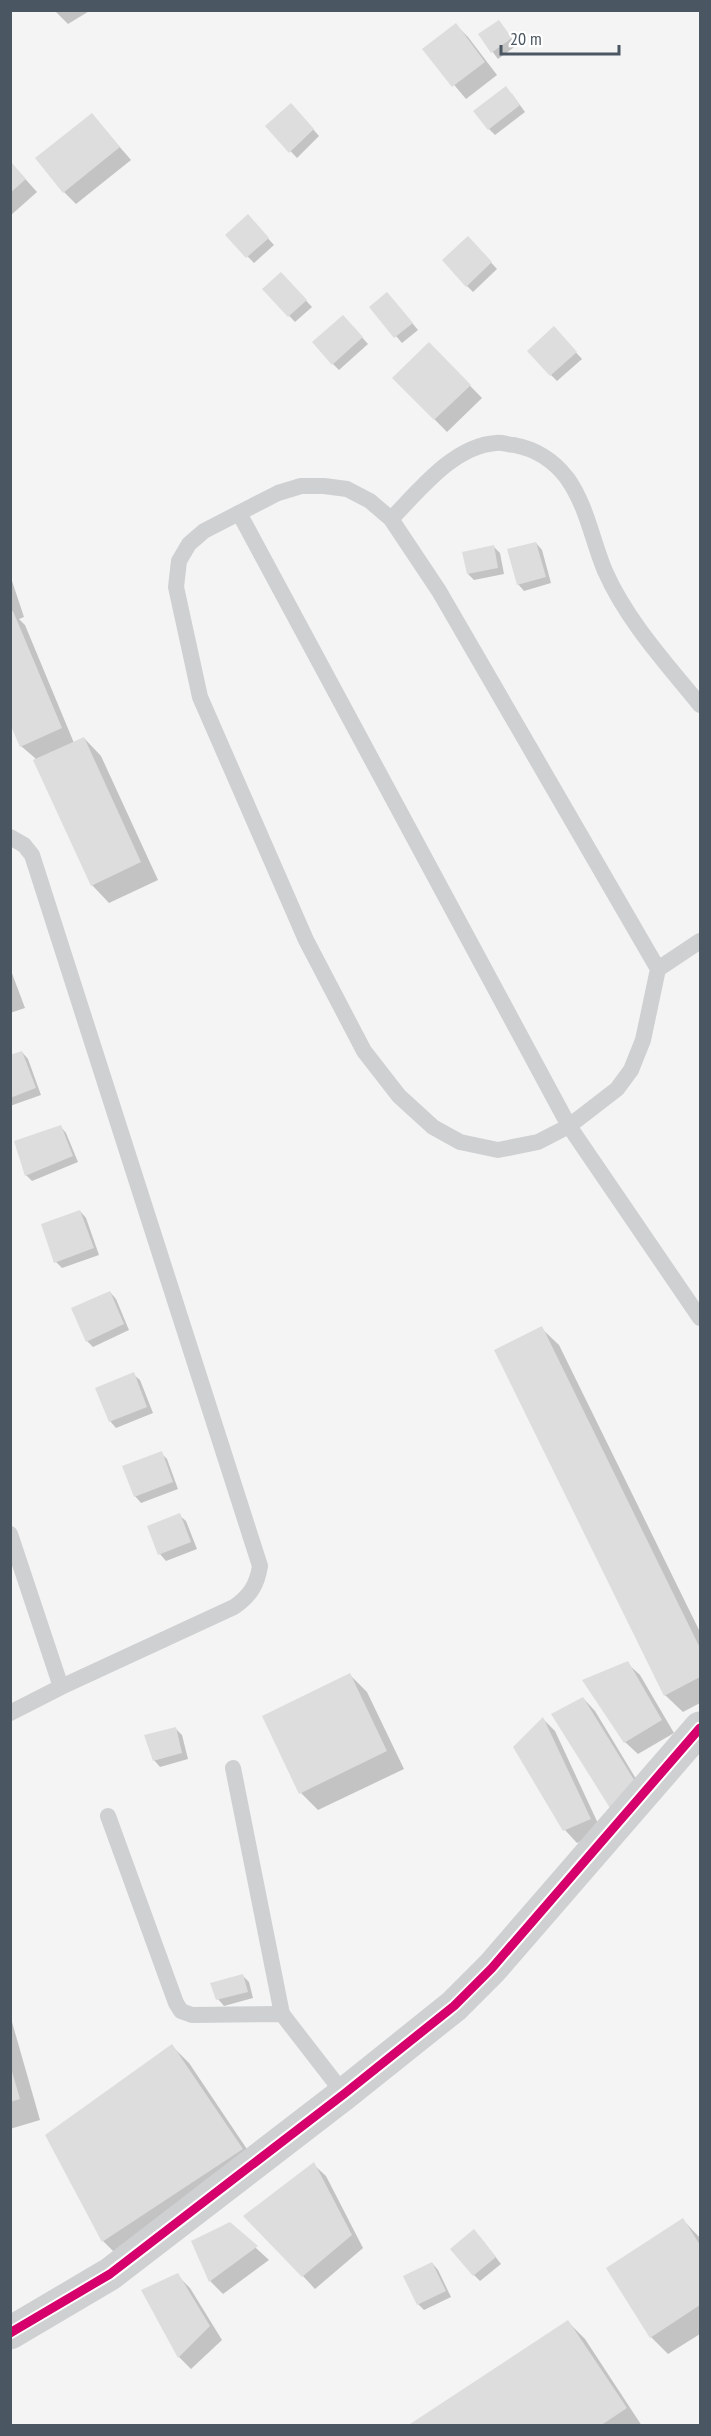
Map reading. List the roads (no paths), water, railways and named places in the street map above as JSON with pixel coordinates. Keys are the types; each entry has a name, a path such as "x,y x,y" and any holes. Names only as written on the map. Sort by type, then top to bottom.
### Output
{"street":[{"path":"10,2333 110,2274 344,2094 454,2006 492,1968 700,1728"}],"lane":[{"path":"391,519 446,466 469,451 496,443 529,448 552,462 568,480 589,521 605,572 640,632 700,705"},
{"path":"301,486 324,486 347,489 370,501 391,519 439,591 658,969 643,1040 631,1070 617,1089 569,1126 538,1142 498,1150 460,1142 433,1127 399,1096 364,1051 306,940 200,697 176,586 179,561 189,544 204,531 239,513 278,493 301,486"},
{"path":"239,513 569,1126 700,1318"},
{"path":"10,837 24,845 32,855 260,1566 257,1584 245,1600 234,1607 10,1713"},
{"path":"658,969 700,941"},
{"path":"10,1534 61,1687"},
{"path":"233,1768 282,2014 344,2094"},
{"path":"108,1816 176,2003 182,2011 192,2015 282,2014"}]}
